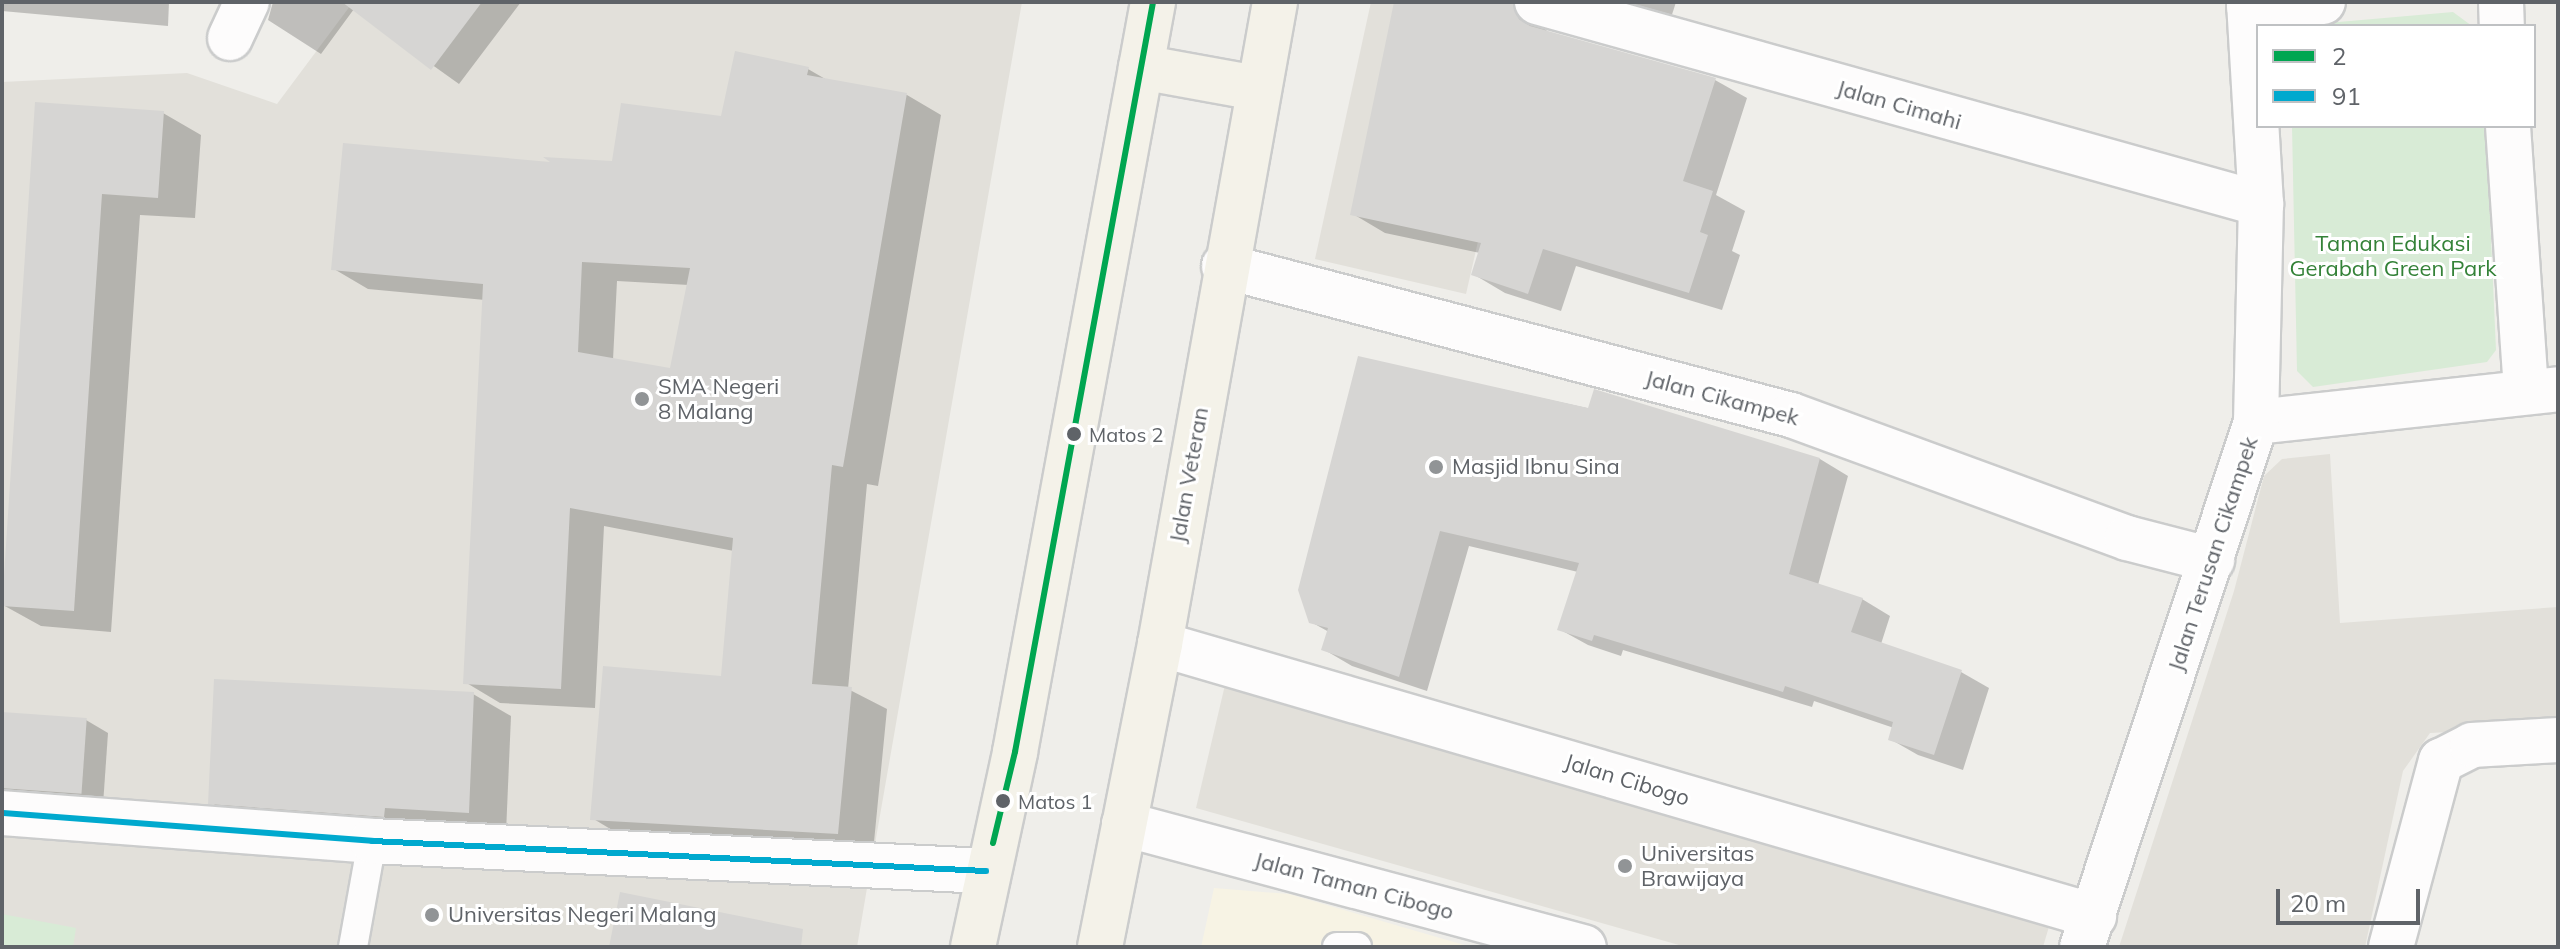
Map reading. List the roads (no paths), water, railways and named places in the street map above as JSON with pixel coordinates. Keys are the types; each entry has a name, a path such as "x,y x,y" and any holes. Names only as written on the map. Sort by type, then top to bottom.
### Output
{"main road":[{"path":"973,947 986,871 1015,752 1153,2"},
{"name":"Jalan Veteran","path":"1100,947 1160,644 1224,266 1275,2"},
{"path":"1141,67 1256,88"}],"street":[{"name":"Jalan Cimahi","path":"1537,2 2261,204"},
{"path":"2249,4 2323,2"},
{"path":"2501,2 2502,24"},
{"name":"Jalan Terusan Cikampek","path":"2249,4 2256,121"},
{"name":"Jalan Terusan Cikampek","path":"2088,931 2256,422 2261,204 2256,128"},
{"path":"2256,422 2542,390 2508,128"},
{"name":"Jalan Cikampek","path":"1224,266 1791,415 2127,538 2212,560"},
{"name":"Jalan Cibogo","path":"1160,644 2088,931"},
{"path":"2391,947 2441,761 2472,745 2558,740"},
{"path":"2,813 372,841 986,871"},
{"name":"Jalan Taman Cibogo","path":"1124,824 1584,947"}],"lane":[{"path":"353,947 372,841"},
{"path":"1337,947 1357,947"}],"place":[{"name":"SMA Negeri 8 Malang","path":"642,399"},
{"name":"Matos 2","path":"1074,434"},
{"name":"Masjid Ibnu Sina","path":"1436,467"},
{"name":"Matos 1","path":"1003,801"},
{"name":"Universitas Brawijaya","path":"1625,866"},
{"name":"Universitas Negeri Malang","path":"432,915"}],"park label":[{"name":"Taman Edukasi Gerabah Green Park","path":"2393,256"}]}
